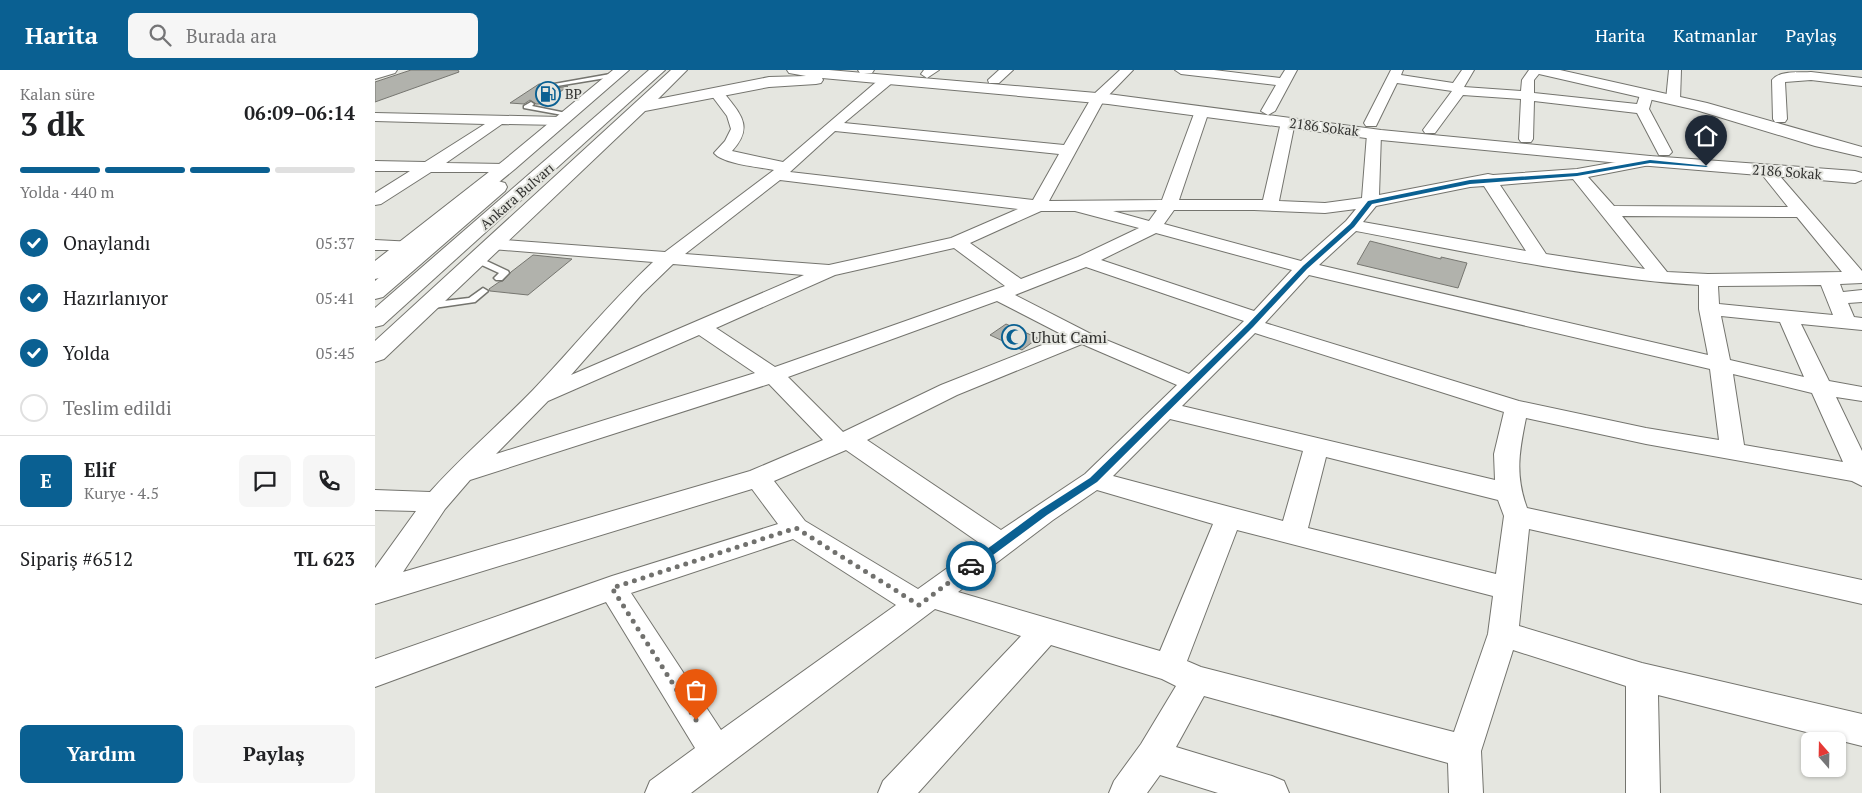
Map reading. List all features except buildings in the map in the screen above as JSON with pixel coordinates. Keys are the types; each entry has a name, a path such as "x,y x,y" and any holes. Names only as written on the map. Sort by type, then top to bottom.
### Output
{"main road":[{"path":"375,75 390,70"},
{"path":"375,354 642,106 662,77 680,70"},
{"path":"662,77 671,89 707,89 732,83 744,76 747,73 746,70"},
{"name":"2186 Sokak","path":"794,70 887,80 1101,94 1268,111 1373,128 1430,130 1526,139 1657,157 1784,156 1833,161"},
{"name":"2186 Sokak","path":"865,70 1000,75 1202,111 1287,122 1373,128 1858,178"},
{"path":"1537,70 1560,72 1757,122 1783,138 1789,145 1784,156"},
{"path":"375,272 622,71"},
{"name":"Ankara Bulvarı","path":"375,292 622,71"},
{"name":"Ankara Bulvarı","path":"375,320 662,77"},
{"path":"642,106 787,80 887,80"},
{"path":"1784,156 1818,148 1843,171 1858,178"},
{"path":"1833,161 1840,153 1862,153"},
{"path":"1784,156 1862,153"}],"street":[{"path":"540,396 702,328 829,270 906,256 957,242 1038,206 1101,94 1127,70"},
{"path":"1181,70 1284,82"},
{"path":"1268,111 1291,70"},
{"path":"1430,130 1458,89 1468,70"},
{"path":"1526,139 1528,80 1537,70"},
{"path":"1673,100 1675,70"},
{"path":"662,793 1043,513 1093,480 1166,410 1305,268 1352,225 1370,202 1373,128 1395,74 1458,89 1642,109"},
{"path":"1780,119 1778,80 1782,78 1811,76 1862,82"},
{"path":"375,592 436,502 461,474 540,396 635,290 670,257 781,171 887,80"},
{"path":"716,92 739,124 739,133 723,153 781,171 1038,206 1169,205 1325,208 1370,202 1488,179 1577,174 1657,157 1642,109 1647,93"},
{"path":"461,474 773,375 1019,287 1085,261 1153,228 1169,205 1202,111"},
{"path":"375,117 500,120 564,117"},
{"path":"375,200 500,120"},
{"path":"1270,206 1287,122"},
{"path":"832,126 1068,150"},
{"path":"1784,156 1802,212 1860,283"},
{"path":"375,166 503,169"},
{"path":"1577,174 1661,277"},
{"path":"1488,179 1540,259"},
{"path":"1076,206 1305,268 1821,388 1862,394"},
{"path":"1609,211 1802,212"},
{"path":"1352,225 1540,259 1661,277 1708,280 1828,279 1860,283"},
{"path":"957,242 1019,287"},
{"path":"493,244 829,270"},
{"path":"375,246 408,246"},
{"path":"1085,261 1253,322 1516,408 1646,436 1861,475"},
{"path":"1828,279 1836,298 1854,323"},
{"path":"1708,280 1709,309 1720,363 1733,452"},
{"path":"1836,298 1860,283"},
{"path":"998,294 1082,337 1191,383"},
{"path":"1709,309 1854,323"},
{"path":"1787,316 1861,475"},
{"path":"702,328 773,375 844,441 1001,544"},
{"path":"375,592 759,478 844,441 949,390 1082,337"},
{"path":"1466,793 1464,751 1503,634 1513,505 1506,454 1516,408"},
{"path":"1166,410 1316,447 1513,505 1862,592"},
{"path":"1293,534 1316,447"},
{"path":"759,478 796,528 925,600 1045,631 1183,674 1464,751"},
{"path":"1093,480 1227,518 1507,588"},
{"path":"375,500 436,502"},
{"path":"1126,793 1153,756 1183,674 1227,518"},
{"path":"375,673 612,588 796,528"},
{"path":"612,588 717,753"},
{"path":"895,793 1045,631"},
{"path":"1503,634 1642,677 1862,730"},
{"path":"1642,677 1643,793"},
{"path":"1153,756 1272,793"}],"lane":[{"path":"557,84 622,71"},
{"path":"531,104 526,107 564,117"},
{"path":"477,259 505,273 499,278"},
{"path":"425,306 472,300 483,290"}],"way so far":[{"path":"696,720 612,588 796,528 919,605 971,566"}],"place":[{"name":"BP","path":"548,94"},
{"name":"Uhut Cami","path":"1014,337"}],"route":[{"path":"971,566 1043,513 1093,480 1166,410 1305,268 1352,225 1370,202 1488,179 1577,174 1650,161 1706,166"}]}
